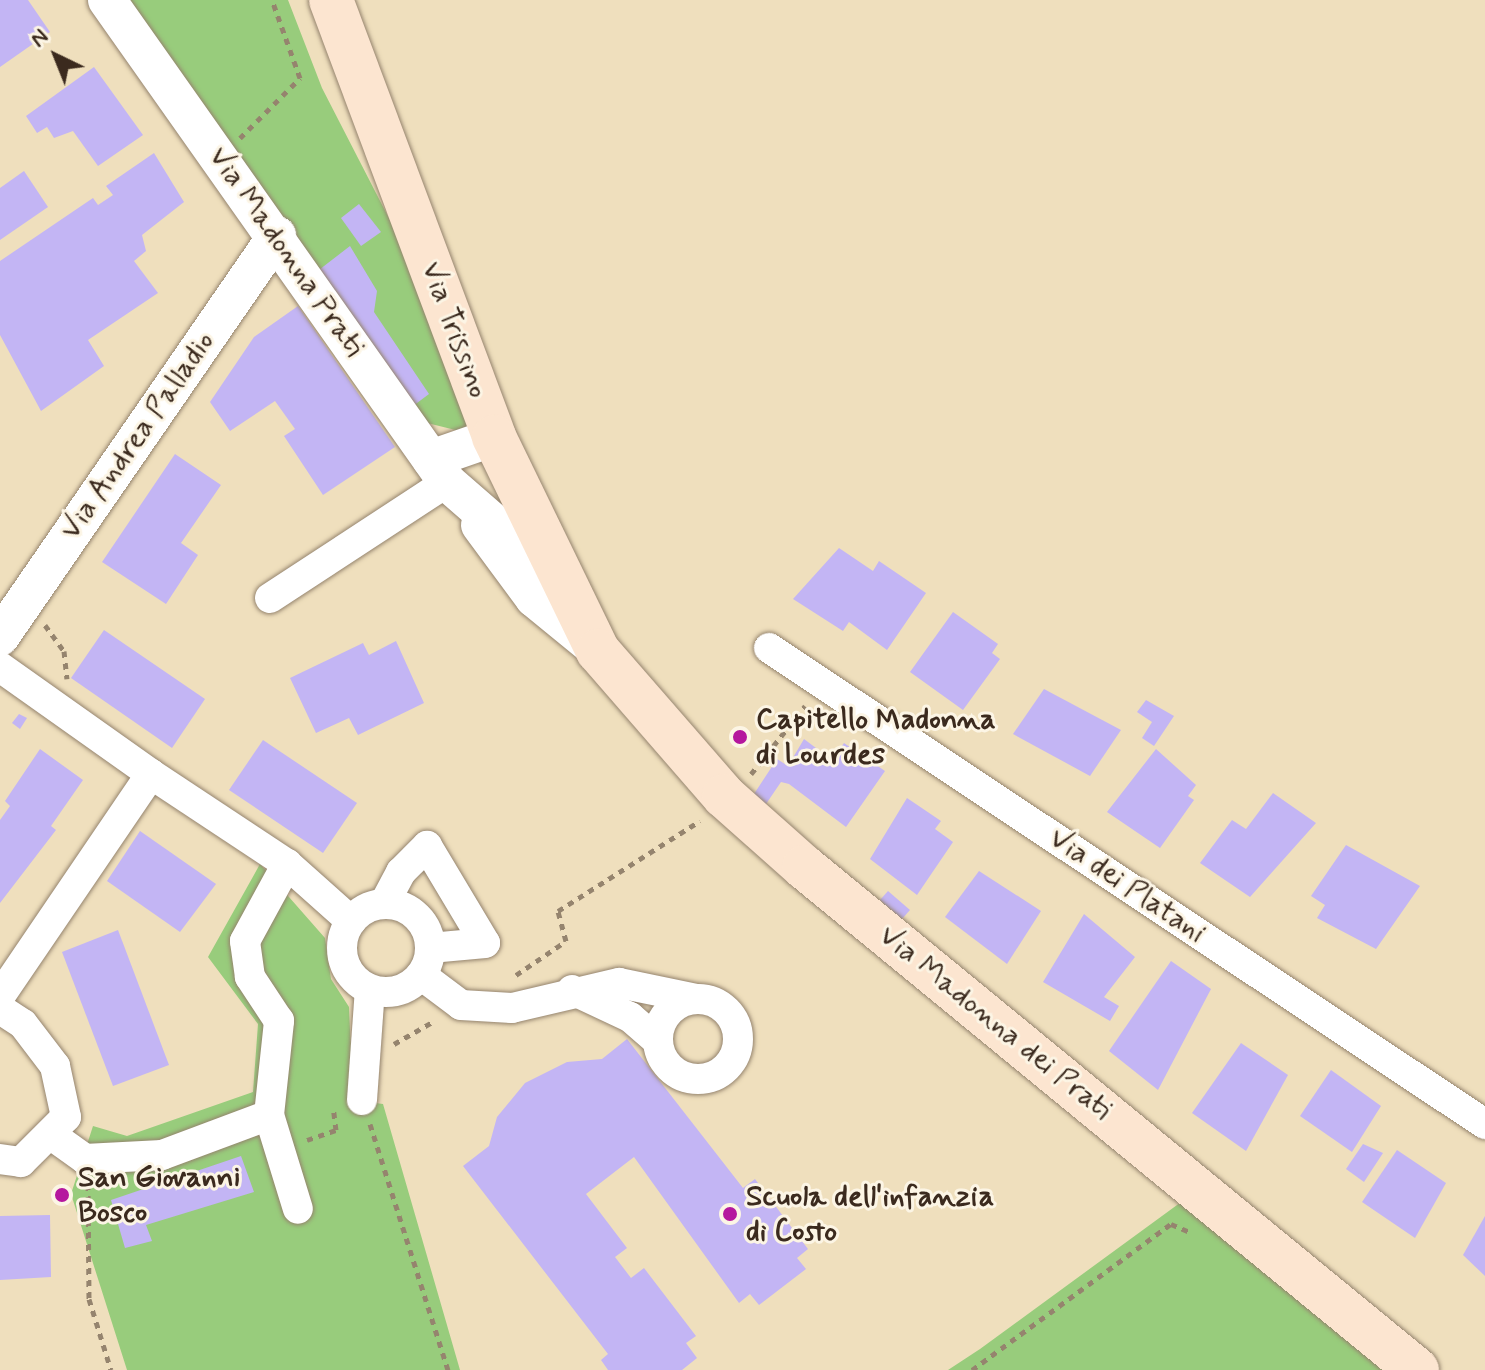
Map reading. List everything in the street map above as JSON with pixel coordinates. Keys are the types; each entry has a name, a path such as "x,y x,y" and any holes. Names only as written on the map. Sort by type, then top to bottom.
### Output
{"main road":[{"name":"Via Trissino","path":"331,0 494,437 598,651"},
{"name":"Via Madonna dei Prati","path":"598,651 724,796 1417,1370"}],"street":[{"name":"Via Madonna Prati","path":"107,0 449,481"},
{"name":"Via Andrea Palladio","path":"0,637 277,235"},
{"path":"270,598 449,481 494,437"},
{"path":"449,481 563,584"},
{"path":"449,481 517,579 598,651"},
{"name":"Via dei Platani","path":"769,648 1485,1124"},
{"path":"0,667 151,774 287,864 351,921"},
{"path":"0,996 151,774"},
{"path":"427,846 485,943 426,961 398,990 370,989 352,976 342,954 351,921 384,904 401,872 427,846"},
{"path":"287,864 245,941 250,977 279,1021 269,1115 298,1209"},
{"path":"384,904 411,911 426,961 461,1005 512,1008 572,990 619,983 720,1005 736,1024 738,1049 724,1070 688,1078 667,1065 658,1041 630,1017 572,990"},
{"path":"362,1100 370,989"},
{"path":"658,1041 674,1007 697,999"},
{"path":"0,1009 23,1024 55,1066 66,1117 21,1162 0,1159"},
{"path":"50,1134 85,1159 162,1155 269,1115"}],"path":[{"path":"221,158 300,78 272,0"},
{"path":"461,1005 556,953 567,928 558,911 694,827 748,777 822,683"},
{"path":"362,1100 448,1370"},
{"path":"85,1159 89,1299 111,1370"},
{"path":"972,1370 1171,1224 1201,1238 1227,1211"}],"green space":[{"path":"120,0 288,0 322,88 504,442 415,420"},
{"path":"260,864 325,938 331,979 349,1007 353,1100 383,1104 460,1370 127,1370 71,1194 93,1126 127,1136 253,1092 258,1024 208,957"},
{"path":"1214,1178 1433,1370 948,1370 980,1349"}],"building":[{"path":"0,0 28,0 50,32 0,67"},
{"path":"94,67 143,135 98,166 73,131 54,138 47,127 37,133 26,116"},
{"path":"154,153 184,202 142,235 146,251 134,261 158,293 88,340 104,366 41,411 0,335 0,261 93,198 98,205 113,195 106,186"},
{"path":"24,171 48,207 0,240 0,188"},
{"path":"359,204 381,232 361,246 341,218"},
{"path":"350,246 377,291 374,312 429,394 413,406 315,273"},
{"path":"298,306 395,447 323,495 284,436 295,429 275,401 230,431 210,402 254,337"},
{"path":"175,454 221,485 181,543 198,555 166,604 102,562"},
{"path":"839,548 873,571 879,561 926,593 887,650 849,622 843,631 793,599"},
{"path":"953,612 998,644 992,653 1000,659 963,710 910,672"},
{"path":"104,630 205,699 172,748 71,678"},
{"path":"396,641 424,703 358,735 349,718 316,733 290,678 363,643 369,655"},
{"path":"1044,689 1121,730 1090,776 1013,734"},
{"path":"1146,700 1174,716 1154,746 1142,738 1152,722 1137,712"},
{"path":"19,714 27,718 20,729 12,723"},
{"path":"804,739 832,760 844,743 885,771 846,827 789,784 781,782 766,804 754,794 777,759 788,766"},
{"path":"263,740 357,803 323,853 229,790"},
{"path":"40,749 83,780 51,826 56,830 0,903 0,820 10,806 5,801"},
{"path":"1156,749 1196,785 1188,796 1194,800 1160,848 1107,812"},
{"path":"1273,793 1316,823 1250,897 1200,863 1232,820 1246,829"},
{"path":"907,798 941,821 935,829 953,842 917,895 870,859"},
{"path":"140,831 216,884 180,932 107,881"},
{"path":"1346,845 1420,886 1376,949 1317,918 1325,905 1311,896"},
{"path":"979,871 1041,911 1007,964 945,917"},
{"path":"888,891 910,910 902,919 880,900"},
{"path":"1084,914 1135,957 1104,997 1119,1006 1110,1021 1043,982"},
{"path":"118,930 169,1065 113,1086 62,952"},
{"path":"1171,961 1211,989 1158,1090 1109,1051"},
{"name":"Scuola dell'infanzia di Costo","path":"627,1039 743,1188 755,1179 808,1249 797,1258 806,1269 759,1305 750,1294 739,1303 634,1157 586,1194 627,1248 615,1257 631,1278 644,1268 696,1336 686,1343 697,1358 682,1370 608,1370 601,1360 608,1354 463,1166 489,1146 497,1117 525,1083 567,1062 602,1059"},
{"path":"1241,1043 1288,1075 1246,1151 1192,1113"},
{"path":"1331,1070 1381,1106 1352,1152 1300,1116"},
{"path":"1363,1144 1383,1153 1364,1182 1346,1169"},
{"path":"1397,1150 1446,1183 1415,1238 1362,1202"},
{"path":"241,1156 254,1192 146,1225 152,1241 125,1248 111,1200"},
{"path":"50,1215 51,1277 0,1280 0,1216"},
{"path":"1485,1216 1485,1276 1463,1255"}],"place":[{"name":"Capitello Madonna di Lourdes","path":"740,737"},
{"name":"San Giovanni Bosco","path":"62,1195"},
{"name":"Scuola dell'infanzia di Costo","path":"730,1214"}]}
